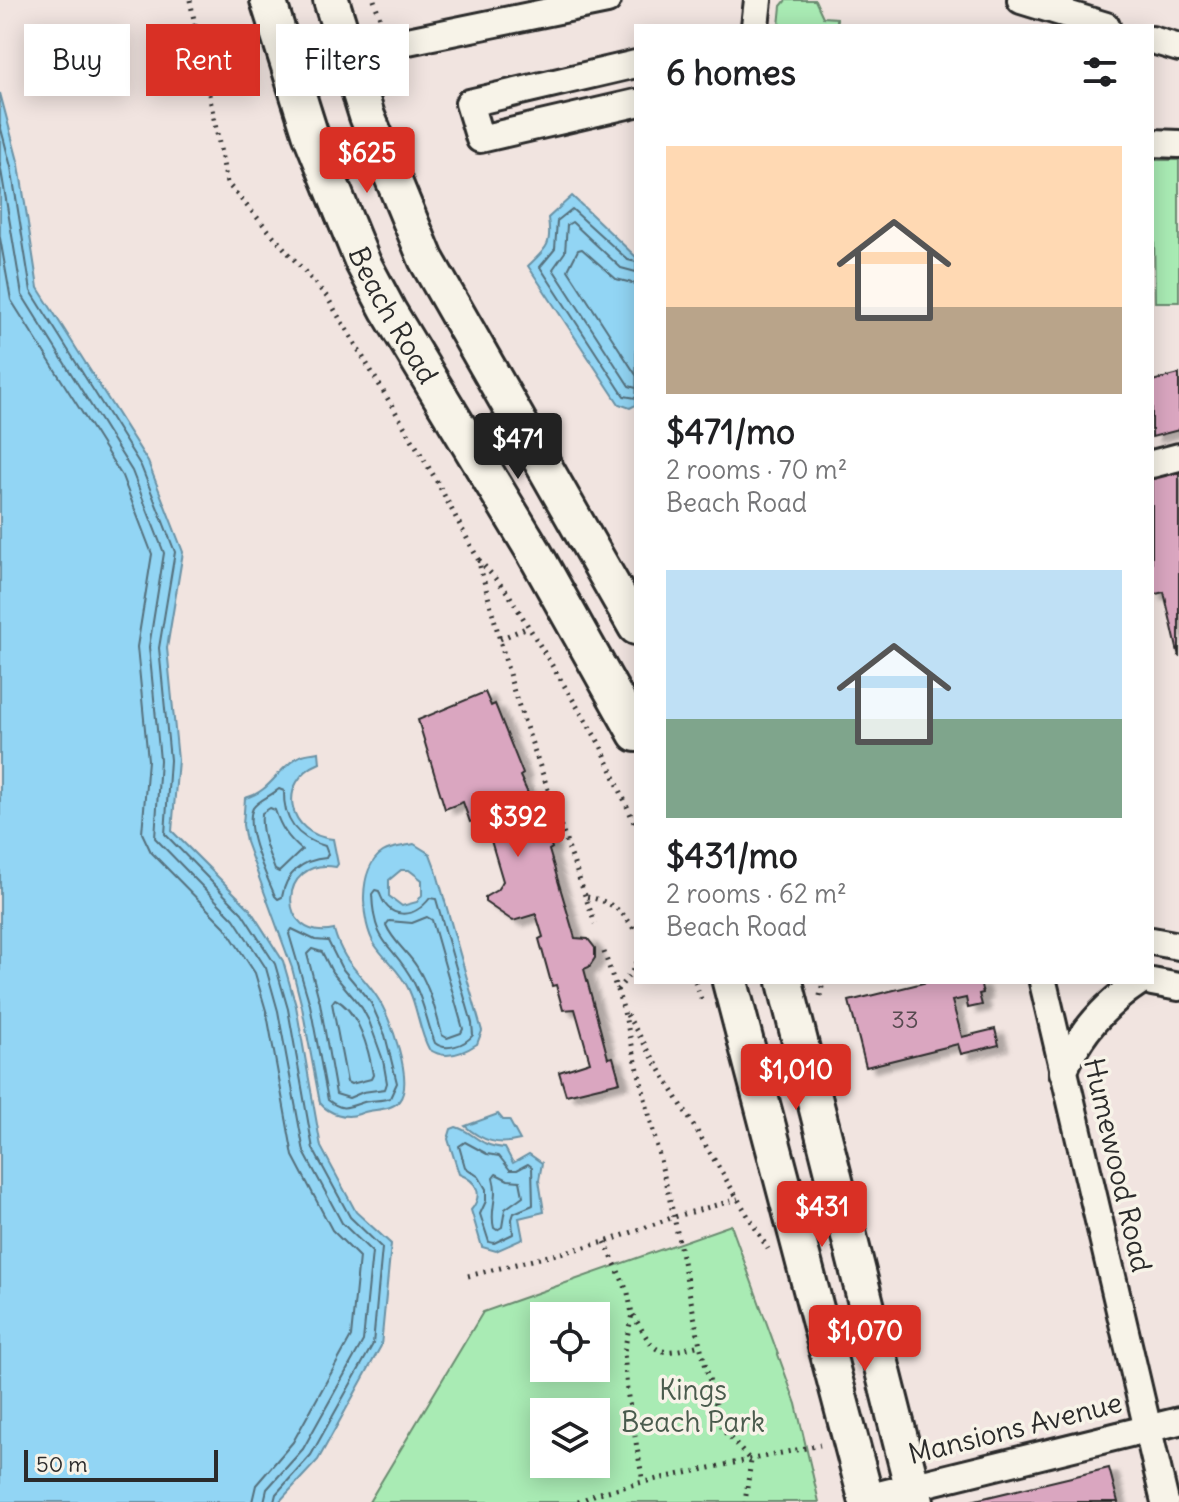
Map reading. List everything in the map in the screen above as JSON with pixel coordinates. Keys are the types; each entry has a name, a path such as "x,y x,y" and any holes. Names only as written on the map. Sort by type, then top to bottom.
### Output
{"main road":[{"name":"Beach Road","path":"268,0 276,28"},
{"name":"Beach Road","path":"331,0 339,24"},
{"name":"Beach Road","path":"298,96 336,199 369,275 549,579 634,730"},
{"name":"Beach Road","path":"361,96 426,259 634,624"},
{"path":"549,579 592,552"},
{"path":"731,984 866,1500"},
{"path":"786,984 914,1494"}],"street":[{"path":"409,42 607,0"},
{"path":"755,24 758,0"},
{"path":"1021,0 1064,20 1092,24"},
{"path":"1154,41 1179,48"},
{"path":"634,64 469,103 480,139 634,103"},
{"path":"1154,143 1179,144"},
{"path":"1154,463 1179,457"},
{"path":"1154,941 1179,946"},
{"path":"1154,982 1179,987"},
{"name":"Humewood Road","path":"1043,984 1165,1502"},
{"path":"1063,1072 1072,1049 1096,1017 1137,984"},
{"name":"Mansions Avenue","path":"866,1500 914,1494 1179,1421"}],"path":[{"path":"190,0 227,183 327,297 435,478 478,559 514,692 595,924"},
{"path":"478,559 508,593 601,746 634,822"},
{"path":"500,639 528,627"},
{"path":"587,897 609,902 634,929"},
{"path":"604,952 623,1008 674,1217 700,1345 723,1430 751,1461"},
{"path":"617,990 634,967"},
{"path":"623,1008 769,1251"},
{"path":"468,1276 605,1242 674,1217 738,1199"},
{"path":"605,1242 628,1293 632,1314 651,1344 660,1352 668,1353 700,1345"},
{"path":"632,1314 624,1351 627,1391 643,1482"},
{"path":"578,1502 643,1482 820,1445"},
{"path":"745,1502 751,1461"}],"green space":[{"path":"786,0 815,0 823,17 837,18 837,24 779,24 781,6"},
{"path":"1154,160 1179,160 1179,302 1155,302"},
{"name":"Kings Beach Park","path":"731,1225 796,1404 819,1502 369,1502 483,1312"}],"water":[{"path":"0,93 19,165 38,288 148,462 183,552 167,648 178,760 172,831 249,908 283,961 296,1006 321,1147 356,1212 391,1244 381,1346 318,1460 279,1502 0,1502"},
{"path":"572,196 634,255 634,406 630,408 619,404 528,266 547,245 548,218"},
{"path":"319,752 320,763 306,771 297,782 293,806 305,828 333,839 338,864 336,867 317,867 303,874 294,885 291,899 294,912 302,924 315,930 334,930 347,959 382,1006 399,1049 404,1079 403,1092 395,1104 349,1116 333,1113 320,1103 292,968 246,842 243,825 245,798 261,790 292,761 302,755"},
{"path":"414,844 430,854 436,870 482,1031 477,1044 453,1054 441,1054 429,1049 409,990 375,945 367,923 364,896 369,870 386,850","holes":["401,870 409,870 422,880 422,895 417,902 402,906 389,896 389,880"]},
{"path":"498,1114 503,1120 509,1120 520,1140 491,1141 465,1126"},
{"path":"456,1127 488,1145 505,1148 513,1163 529,1154 542,1163 539,1180 544,1212 519,1218 523,1239 496,1251 482,1247 471,1210 477,1199 477,1189 470,1180 459,1174 448,1139 451,1129"}],"building":[{"path":"1179,374 1179,430 1154,436 1154,380"},
{"path":"1179,472 1179,657 1164,592 1154,594 1154,478"},
{"path":"485,692 491,706 495,704 523,774 520,776 544,823 575,938 588,939 595,948 595,958 584,969 608,1058 613,1057 620,1082 566,1095 559,1072 590,1062 575,1009 563,1010 556,985 552,986 539,939 543,937 536,914 513,921 485,902 485,897 497,890 503,881 484,817 470,822 463,802 445,809 418,720"},
{"path":"919,984 981,984 982,1005 968,1008 966,998 952,1001 962,1037 995,1029 999,1045 961,1054 958,1044 866,1067 849,1001"},
{"path":"1109,1468 1118,1502 967,1502"}]}
